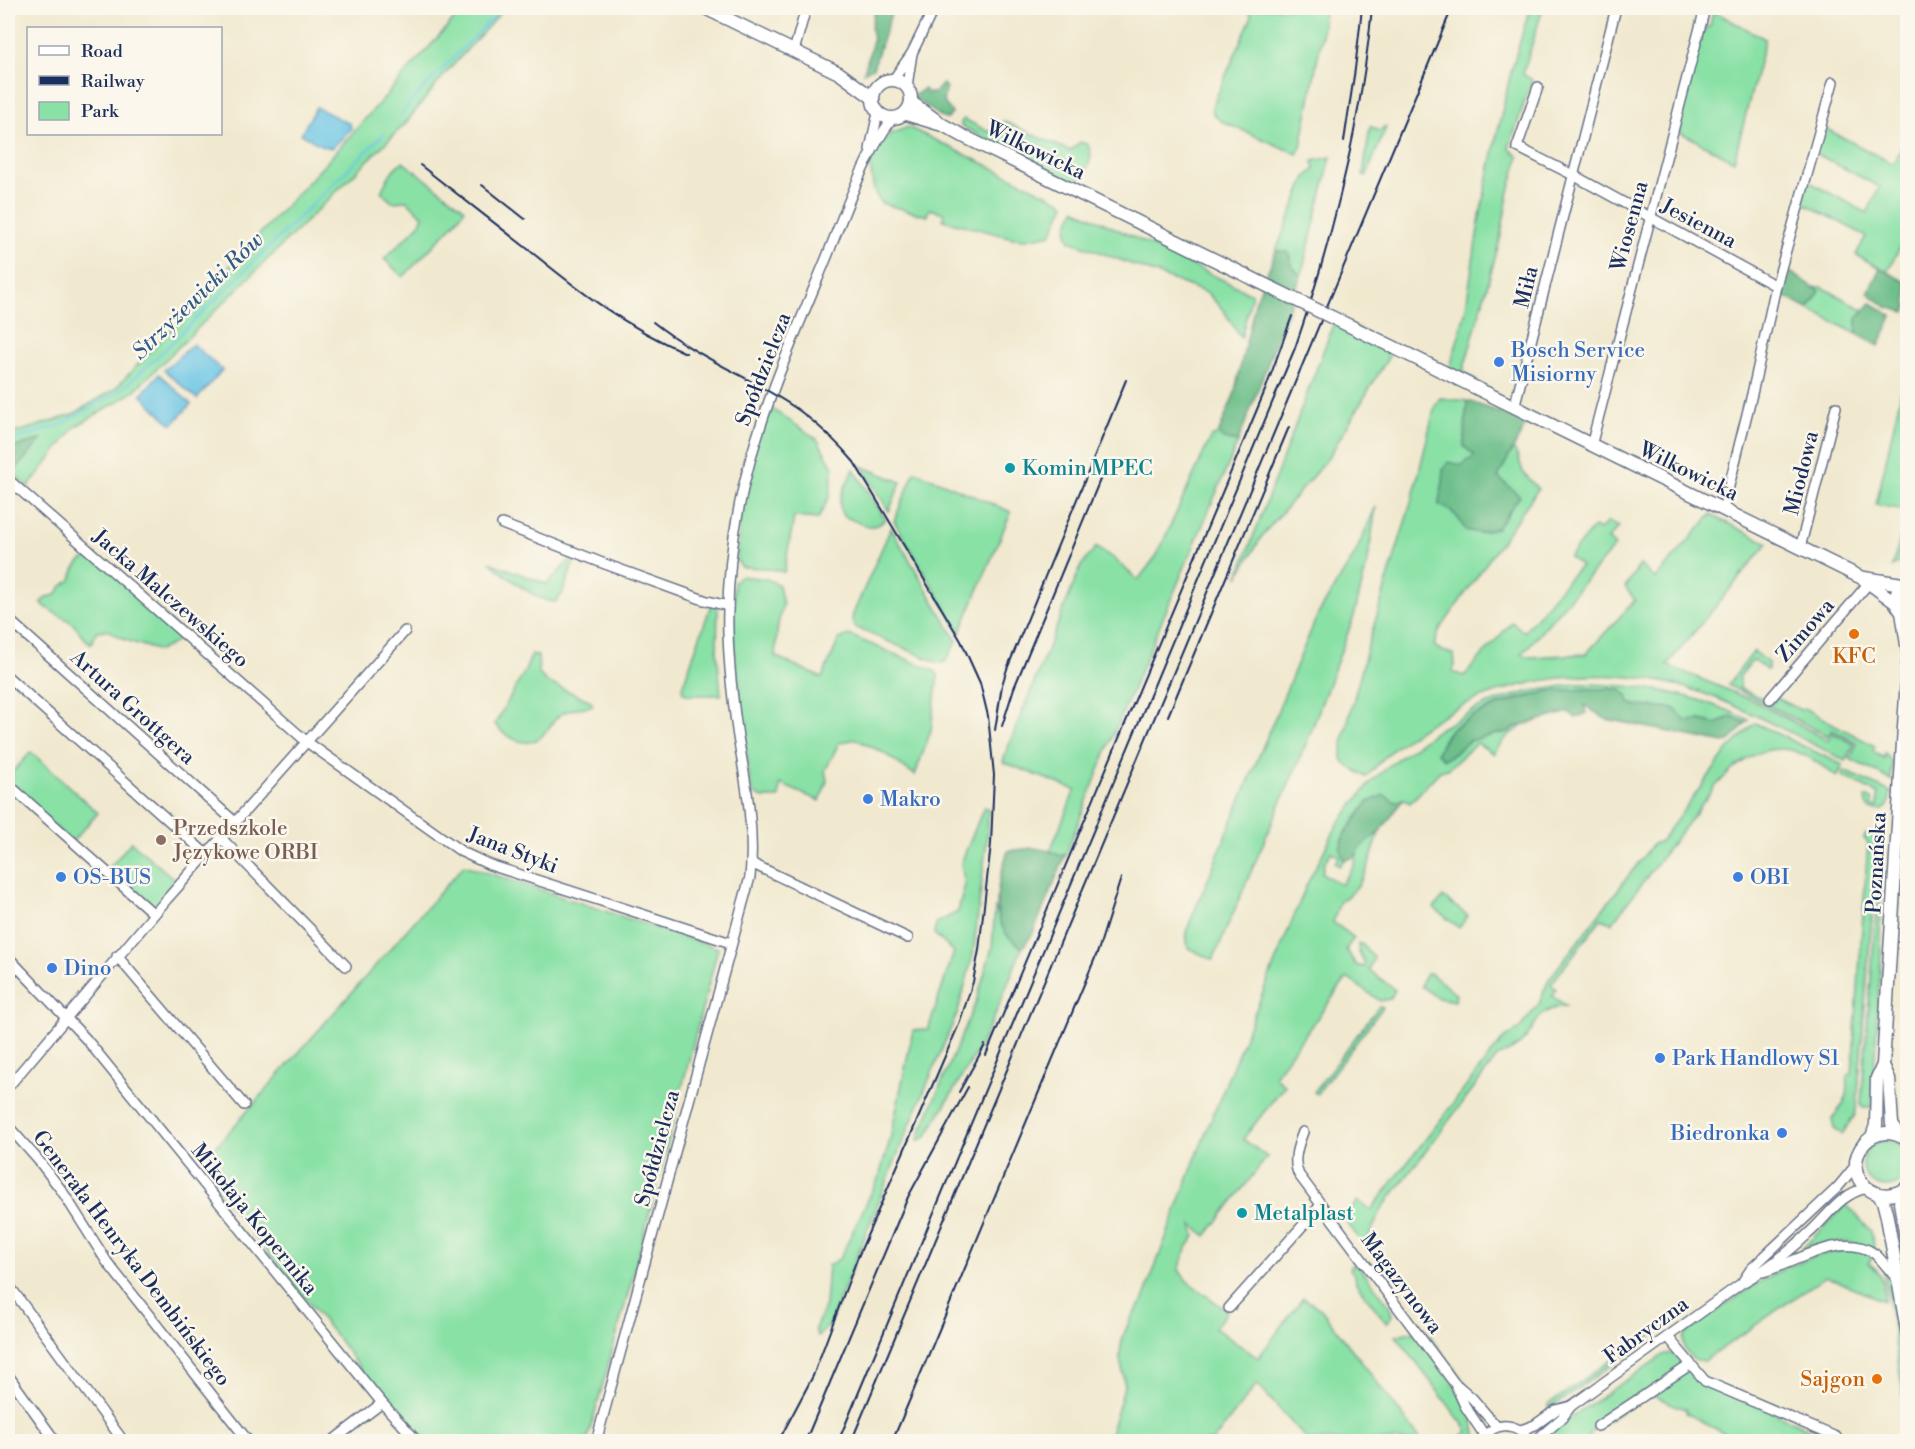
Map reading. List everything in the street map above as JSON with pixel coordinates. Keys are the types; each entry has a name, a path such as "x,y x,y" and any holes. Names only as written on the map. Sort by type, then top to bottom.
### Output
{"main road":[{"path":"705,8 839,74 873,98"},
{"path":"839,74 879,85"},
{"path":"893,80 907,86 911,94 911,102 906,114 892,119 879,113 874,107 873,98 879,85 884,81 893,80"},
{"name":"Wilkowicka","path":"911,102 943,125 1865,581 1902,610"},
{"name":"Wilkowicka","path":"906,114 943,125"},
{"name":"Wilkowicka","path":"1865,581 1905,583"},
{"path":"1905,583 1896,593 1902,610 1908,651"},
{"name":"Poznańska","path":"1872,1137 1876,1125 1877,1078 1883,1065 1908,663"},
{"name":"Poznańska","path":"1883,1065 1889,1079 1892,1124 1902,1137"},
{"path":"1902,1137 1883,1133 1872,1137 1859,1151 1856,1165 1859,1178 1883,1201 1908,1336"},
{"path":"1873,1191 1894,1194 1905,1189"},
{"path":"1905,1189 1900,1203 1908,1248"}],"street":[{"path":"794,51 806,8"},
{"path":"893,80 912,53 934,8"},
{"name":"Miła","path":"1514,408 1616,8"},
{"name":"Wiosenna","path":"1591,446 1703,16"},
{"path":"907,86 912,53"},
{"path":"1723,510 1776,286 1833,82"},
{"path":"1538,87 1517,147 1573,175"},
{"name":"Spółdzielcza","path":"869,156 879,113"},
{"name":"Spółdzielcza","path":"596,1442 750,877 752,844 746,782 729,664 728,606 733,536 742,489 770,394 869,156 892,119"},
{"name":"Jesienna","path":"1573,175 1776,286"},
{"name":"Miodowa","path":"1800,548 1836,407"},
{"name":"Jacka Malczewskiego","path":"11,482 307,742"},
{"path":"502,525 666,586 728,606"},
{"name":"Zimowa","path":"1770,699 1865,581"},
{"name":"Artura Grottgera","path":"8,619 235,822"},
{"path":"8,1087 117,956 405,631"},
{"path":"8,677 206,854"},
{"name":"Jana Styki","path":"307,742 450,844 475,859 731,943"},
{"path":"8,784 154,914"},
{"path":"220,838 346,966"},
{"path":"751,863 908,938"},
{"path":"117,956 244,1105"},
{"name":"Mikołaja Kopernika","path":"8,957 87,1040 382,1403 418,1442"},
{"name":"Generała Henryka Dembińskiego","path":"8,1126 62,1191 107,1262 249,1442"},
{"name":"Magazynowa","path":"1303,1132 1295,1168 1455,1384 1483,1439"},
{"name":"Fabryczna","path":"1742,1283 1750,1269 1838,1187 1856,1165"},
{"name":"Fabryczna","path":"1534,1442 1562,1418 1571,1406 1742,1283 1761,1273 1808,1234 1841,1200 1857,1190 1873,1191"},
{"path":"1229,1308 1321,1205"},
{"path":"1761,1273 1843,1245 1868,1250 1898,1279"},
{"path":"8,1284 124,1442"},
{"path":"1668,1337 1705,1382 1836,1437 1835,1442"},
{"path":"1598,1426 1690,1365"},
{"path":"8,1375 56,1442"},
{"name":"Magazynowa","path":"1455,1384 1472,1398 1497,1426"},
{"path":"331,1442 382,1403"},
{"name":"Fabryczna","path":"1521,1430 1535,1425 1556,1410 1571,1406"},
{"path":"1483,1439 1497,1426 1510,1425 1521,1430 1530,1442"}],"green space":[{"path":"464,8 505,8 445,74 405,124 132,393 75,427 28,487 12,473 41,440 8,449 8,435 72,415 115,389 325,164"},
{"path":"875,8 893,8 873,68 864,72 873,41 871,28"},
{"path":"1237,8 1324,8 1322,35 1301,147 1297,154 1221,121 1213,114 1212,107 1251,18 1251,13"},
{"path":"1530,8 1543,8 1523,74 1532,80 1509,148 1519,157 1508,195 1500,240 1463,372 1475,380 1472,387 1448,375 1465,313 1480,216 1496,139 1511,72"},
{"path":"1713,11 1765,39 1734,161 1676,130 1702,31 1710,26"},
{"path":"943,84 946,88 943,101 952,113 948,119 912,97 924,89 928,93 934,93"},
{"path":"964,119 989,132 1003,121 1070,151 1080,142 1087,144 1091,155 1089,165 1076,184 961,126"},
{"path":"1370,126 1379,131 1386,127 1366,177 1363,176"},
{"path":"1821,126 1893,164 1907,136 1907,234 1887,272 1856,255 1866,236 1800,201 1806,180 1867,213 1880,187 1813,152"},
{"path":"908,127 1063,202 1065,204 1051,234 1026,239 1013,238 943,220 944,213 929,209 927,216 881,203 874,191 870,164 883,138 887,139 890,134"},
{"path":"1331,157 1301,276 1293,268 1288,252 1276,251 1306,177 1315,169 1313,161"},
{"path":"403,162 465,209 454,224 403,277 384,259 419,225 423,216 407,201 392,202 381,192 392,171"},
{"path":"1075,209 1252,294 1241,338 1224,311 1207,293 1070,241 1067,229"},
{"path":"1276,251 1288,252 1293,268 1301,276 1238,442 1224,439 1218,434 1234,395 1255,303"},
{"path":"1880,268 1907,283 1905,312 1887,307 1868,293"},
{"path":"1790,272 1820,291 1808,309 1784,296"},
{"path":"1816,287 1822,287 1864,310 1857,318 1857,334 1808,309 1820,291"},
{"path":"1871,303 1892,316 1879,346 1857,334 1857,318"},
{"path":"1336,317 1394,348 1328,458 1262,536 1238,577"},
{"path":"1907,366 1907,516 1900,509 1876,505"},
{"path":"1440,398 1467,401 1464,446 1475,456 1462,465 1443,470 1444,479 1440,500 1440,505 1455,515 1465,530 1519,497 1498,477 1513,448 1523,472 1538,489 1439,631 1434,646 1454,654 1455,666 1452,672 1464,676 1512,622 1524,632 1581,566 1569,557 1594,527 1599,530 1608,522 1619,527 1608,539 1615,546 1522,654 1530,657 1586,654 1635,600 1625,587 1640,565 1655,579 1711,515 1768,543 1667,665 1754,701 1828,740 1833,733 1854,744 1846,761 1711,696 1670,684 1628,677 1585,676 1544,680 1502,690 1463,705 1426,726 1391,751 1366,777 1344,763 1343,740 1369,642 1415,489 1435,405"},
{"path":"1467,401 1503,413 1526,424 1498,477 1520,496 1497,528 1479,533 1465,530 1455,514 1439,505 1444,479 1443,470 1448,462 1462,465 1475,456 1464,446"},
{"path":"766,405 817,439 833,467 830,495 818,519 794,517 784,572 742,567 736,560 740,498"},
{"path":"1218,434 1224,439 1238,442 1108,747 1066,854 1061,856 1050,851 1075,790 1003,762 1005,755 1081,566 1096,547 1112,557 1138,580 1157,555 1211,437"},
{"path":"42,439 12,473 8,478 8,449"},
{"path":"861,466 901,482 889,511"},
{"path":"854,469 885,519 876,526 865,525 843,516 840,504 842,492"},
{"path":"915,471 1011,512 960,633 894,521"},
{"path":"1376,506 1368,560 1354,616 1309,737 1213,960 1188,948 1186,932 1317,616 1355,554"},
{"path":"1907,516 1907,557 1892,567"},
{"path":"891,528 957,641 945,662 939,663 856,628 852,621"},
{"path":"94,554 184,634 173,644 159,651 126,640 107,630 97,631 91,644 74,625 41,602 47,597 56,595 62,586 71,580 78,564"},
{"path":"572,558 575,559 562,594 555,602 530,593 489,562 547,584"},
{"path":"740,576 767,579 779,585 783,605 778,624 775,656 822,678 839,639 849,635 935,671 938,675 931,730 915,775 882,752 856,739 839,743 825,771 827,781 820,801 780,784 779,798 763,798 753,793 733,638 734,582"},
{"path":"712,602 718,604 717,651 721,695 688,695 683,692 682,688"},
{"path":"1754,651 1768,663 1768,669 1766,670 1755,660 1752,661 1740,676 1739,688 1772,703 1777,698 1801,710 1804,708 1875,746 1873,752 1884,758 1885,753 1892,762 1891,780 1850,759 1857,743 1832,730 1828,736 1728,685"},
{"path":"532,654 538,656 539,674 547,682 591,701 593,706 565,712 542,735 533,741 521,742 509,737 495,724"},
{"path":"1576,684 1643,688 1686,696 1728,710 1749,720 1746,723 1731,716 1717,724 1701,720 1686,721 1657,706 1639,707 1629,703 1619,689 1580,689 1540,694 1502,703 1450,730 1437,753 1444,758 1452,755 1469,741 1510,731 1522,725 1505,739 1494,754 1477,743 1448,769 1440,771 1410,803 1403,799 1396,802 1340,849 1344,860 1339,866 1335,863 1339,856 1331,852 1325,861 1322,873 1341,885 1353,868 1359,847 1379,833 1366,872 1356,888 1340,901 1333,922 1354,938 1346,949 1356,965 1364,967 1365,963 1359,953 1358,944 1362,944 1374,958 1369,970 1395,990 1390,999 1380,1001 1347,978 1274,1076 1285,1085 1243,1139 1267,1157 1206,1236 1192,1225 1195,1236 1186,1249 1179,1270 1187,1281 1227,1311 1215,1328 1258,1358 1303,1298 1321,1309 1422,1441 1308,1441 1257,1384 1213,1441 1108,1442 1124,1386 1120,1354 1124,1333 1130,1319 1142,1302 1196,1157 1307,884 1338,824 1371,782 1391,764 1439,729 1481,707 1503,699 1528,692"},
{"path":"1619,689 1627,695 1629,703 1645,707 1674,708 1686,721 1701,720 1717,724 1731,716 1746,723 1731,740 1724,743 1606,719 1584,705 1586,713 1576,718 1569,712 1515,727 1510,731 1469,741 1444,759 1437,753 1449,731 1473,716 1499,705 1549,691"},
{"path":"1755,723 1843,765 1837,777 1803,755 1780,749 1752,756 1727,775 1713,789 1612,923 1601,919 1551,984 1556,989 1552,996 1566,1006 1555,1008 1541,1015 1519,1045 1497,1057 1382,1209 1366,1242 1362,1242 1347,1223 1347,1214 1358,1201 1371,1210 1502,1040 1519,1029 1539,1004 1549,979 1653,844 1664,837 1728,750"},
{"path":"31,752 98,813 72,842 8,784 8,777"},
{"path":"1844,771 1891,792 1888,806 1883,810 1871,810 1866,805 1865,797 1872,799 1873,807 1878,807 1878,794 1842,776"},
{"path":"1384,795 1395,802 1404,799 1381,830 1362,846 1355,857 1344,860 1340,849 1344,835 1368,802"},
{"path":"984,807 988,808 988,829 973,955 958,1011 829,1326 818,1336 815,1329 825,1305 828,1266 840,1258 879,1177 890,1140 913,1030 928,1030 954,952 934,934 936,923 958,912 965,884 961,863"},
{"path":"1870,833 1878,841 1857,1103 1855,1115 1842,1134 1834,1129 1832,1119 1846,1099 1847,1075 1852,1074 1868,842 1864,839 1865,835"},
{"path":"1882,840 1884,846 1880,920 1881,955 1872,1108 1863,1108 1861,1104"},
{"path":"131,842 173,878 167,899 154,914 106,872"},
{"path":"1033,848 1061,856 1066,854 1032,935 1022,948 1009,937 1002,926 998,915 997,894 1008,851"},
{"path":"464,865 718,948 633,1276 587,1441 422,1441 383,1399 338,1339 198,1167"},
{"path":"1443,897 1468,916 1459,928 1434,908"},
{"path":"995,907 1007,935 1022,948 995,1015 977,1051 926,1137 918,1141 976,1002 992,948"},
{"path":"1430,973 1456,994 1455,1001 1438,998 1421,986 1425,975"},
{"path":"1379,1006 1383,1007 1317,1094 1314,1092"},
{"path":"1886,1141 1902,1148 1909,1164 1902,1180 1886,1187 1870,1180 1863,1164 1870,1148"},
{"path":"1846,1204 1871,1231 1875,1250 1852,1243 1838,1242 1803,1253 1801,1250"},
{"path":"1851,1249 1866,1253 1872,1258 1868,1263 1882,1279 1884,1301 1826,1276 1704,1361 1696,1361 1685,1350 1684,1335 1762,1281 1805,1260"},
{"path":"1351,1265 1359,1266 1389,1305 1392,1315 1387,1324 1356,1283 1355,1275 1350,1269"},
{"path":"1884,1273 1890,1278 1900,1322 1907,1370 1907,1417"},
{"path":"1689,1305 1689,1309 1548,1410 1548,1405"},
{"path":"1425,1329 1474,1395 1421,1337 1465,1402 1475,1429 1476,1441 1455,1441 1468,1431 1396,1336 1409,1332 1417,1333 1415,1330"},
{"path":"1673,1353 1698,1376 1835,1442 1738,1441 1686,1413 1687,1410 1649,1394 1589,1433 1591,1436 1584,1441 1540,1442 1563,1423 1665,1354"}],"water":[{"path":"316,107 350,124 351,129 332,148 322,146 301,134"},
{"path":"193,344 222,370 197,399 164,370"},
{"path":"159,374 191,404 172,425 141,395"}],"waterway":[{"name":"Strzyżewicki Rów","path":"400,116 413,99 502,8"},
{"name":"Strzyżewicki Rów","path":"8,441 58,426 120,391 384,134"}],"railway":[{"path":"1344,141 1362,8"},
{"path":"838,1442 1295,348 1322,265 1344,180 1361,95 1372,8"},
{"path":"851,1442 1452,8"},
{"path":"420,165 585,294 643,332 686,353"},
{"path":"482,185 525,219"},
{"path":"986,1055 1266,388 1292,316"},
{"path":"653,322 688,346 764,388 800,411 842,448 854,462 961,641 980,683 988,716 994,775 991,844 979,950 973,982 959,1024 857,1259 813,1376 778,1442"},
{"path":"995,730 1002,685 1007,669 1126,380"},
{"path":"1168,716 1289,427"},
{"path":"1002,726 1014,688 1104,470"},
{"path":"892,1442 1098,951 1121,878"},
{"path":"959,1092 985,1045"},
{"path":"805,1442 908,1197 968,1087"}],"place":[{"name":"Bosch Service Misiorny","path":"1499,362"},
{"name":"Komin MPEC","path":"1010,468"},
{"name":"KFC","path":"1854,634"},
{"name":"Makro","path":"868,799"},
{"name":"Przedszkole Językowe ORBI","path":"161,840"},
{"name":"OS-BUS","path":"61,877"},
{"name":"OBI","path":"1738,877"},
{"name":"Dino","path":"52,968"},
{"name":"Park Handlowy S1","path":"1660,1058"},
{"name":"Biedronka","path":"1782,1133"},
{"name":"Metalplast","path":"1242,1213"},
{"name":"Sajgon","path":"1877,1379"}]}
